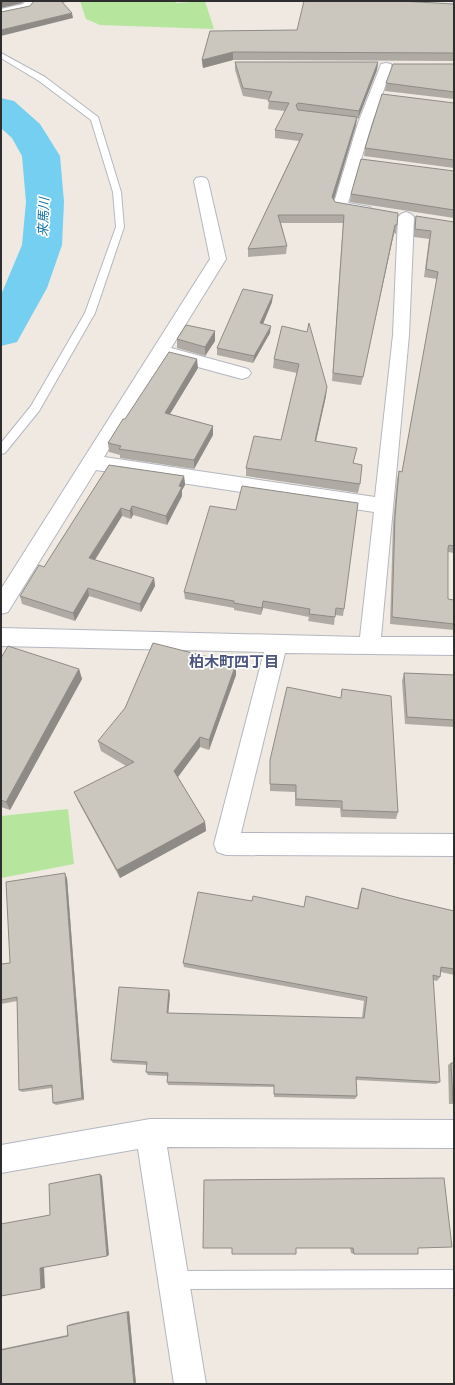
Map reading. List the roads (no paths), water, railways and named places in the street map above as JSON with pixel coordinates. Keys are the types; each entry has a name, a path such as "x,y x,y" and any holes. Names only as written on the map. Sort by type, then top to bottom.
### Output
{"street":[{"path":"1,13 27,8 32,1"},
{"path":"371,67 401,67"},
{"path":"376,212 340,206 354,160 361,122 376,95 386,67"},
{"path":"376,95 392,97"},
{"path":"354,160 369,162"},
{"path":"1,606 218,259 201,181"},
{"path":"370,646 401,335 405,217"},
{"path":"160,351 242,373"},
{"path":"91,462 384,506"},
{"path":"1,637 370,646 454,646"},
{"path":"278,644 226,844 454,845"},
{"path":"1,1159 150,1133 454,1134"},
{"path":"150,1133 174,1280 196,1383"}],"lane":[{"path":"1,55 42,79 95,119 117,192 120,227 90,313 35,408 1,450"},
{"path":"174,1280 454,1279"}],"waterway":[{"name":"来馬川","path":"1,109 27,132 41,156 45,202 42,245 26,288 1,332"}],"district":[{"name":"柏木町四丁目","path":"234,662"}]}
